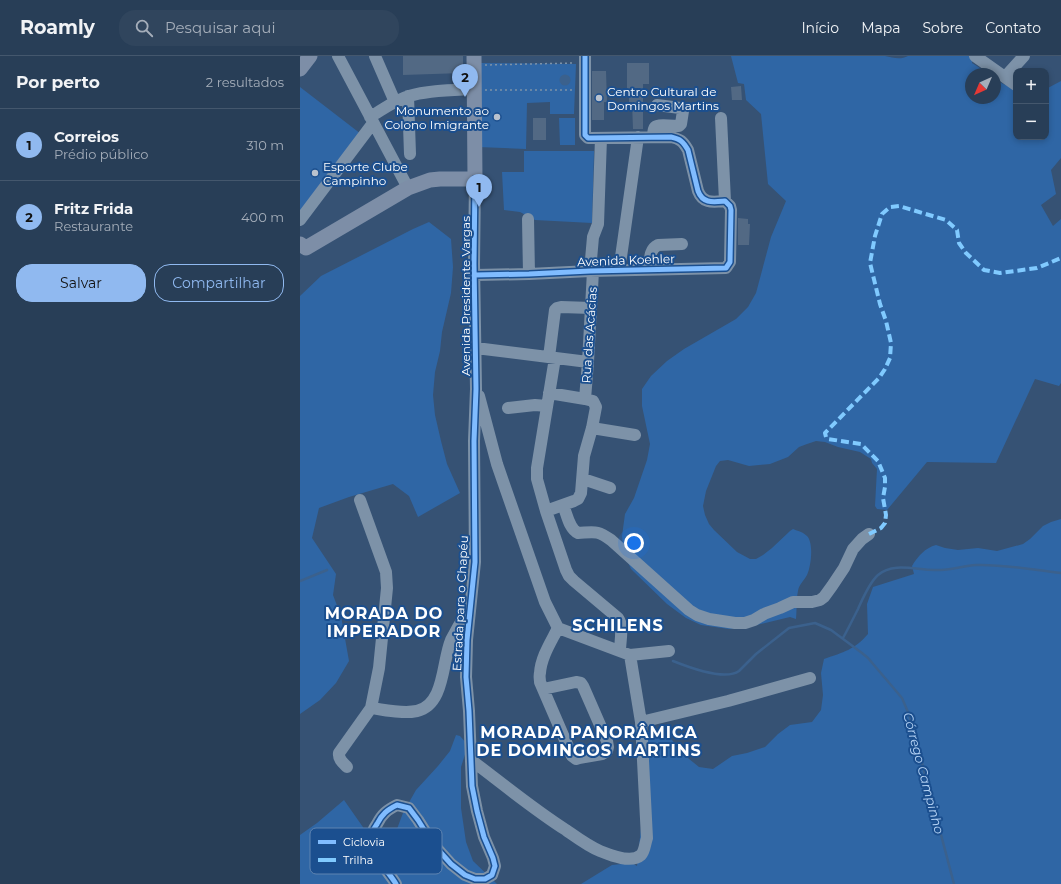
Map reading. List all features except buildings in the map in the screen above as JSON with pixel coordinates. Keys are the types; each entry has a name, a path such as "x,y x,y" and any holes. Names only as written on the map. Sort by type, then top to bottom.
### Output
{"main road":[{"path":"300,69 310,56"},
{"name":"Avenida Presidente Vargas","path":"474,60 475,179"},
{"path":"302,248 408,188 422,182 435,179 475,179"}],"street":[{"path":"338,56 408,188"},
{"path":"375,56 395,102"},
{"path":"975,56 1013,83"},
{"path":"1005,77 1024,56"},
{"path":"585,59 585,135 588,138 653,137 679,139 686,145 688,150 700,196 708,201 725,201 721,118"},
{"path":"300,220 372,120 395,102 408,96 439,91 474,89"},
{"path":"408,96 410,154"},
{"path":"653,137 656,126 679,126 681,124 683,111 680,108 657,105"},
{"path":"618,270 638,137"},
{"name":"Rua das Acácias","path":"585,399 591,308 592,237 598,224 601,138"},
{"name":"Avenida Presidente Vargas","path":"475,179 474,275 476,389"},
{"name":"Avenida Koehler","path":"474,275 726,268 731,260 731,218 730,206 725,201"},
{"path":"528,219 529,274"},
{"path":"649,269 651,252 655,246 658,244 682,244"},
{"path":"472,760 549,819 599,850 615,857 627,859 635,858 641,855 644,851 647,838 641,722 625,653 620,621 569,576 562,560 546,511 537,473 549,393 555,310 561,307 591,308"},
{"path":"476,348 588,362"},
{"path":"476,389 481,401 497,464 545,602 558,628 625,653 669,651"},
{"name":"Estrada para o Chapéu","path":"442,854 451,864 465,875 475,879 485,879 492,875 495,866 484,837 472,786 472,760 466,677 467,640 474,562 474,441 476,389"},
{"path":"546,511 574,501 580,496 583,479 584,456 596,407 593,401 549,393"},
{"path":"508,408 535,405 547,406"},
{"path":"592,428 635,435"},
{"path":"583,479 610,488"},
{"path":"347,767 341,761 339,753 371,708 380,668 388,580 360,500"},
{"path":"563,505 571,526 575,532 598,532 611,540 689,610 709,619 735,623 754,620 764,614 793,602 812,602 824,598 844,568 853,549 868,534"},
{"path":"371,708 404,712 418,711 428,706 435,698 438,690 451,641 470,608"},
{"path":"543,689 576,682 583,686 607,741 607,751 602,754 576,759 572,756 543,689 540,682 540,672 546,652 558,628"},
{"path":"641,722 728,701 810,678"},
{"name":"Estrada para o Chapéu","path":"375,828 387,810 397,805 409,808 423,828"},
{"name":"Estrada para o Chapéu","path":"389,874 396,884"}],"path":[{"path":"474,60 585,59"},
{"path":"474,89 585,90"}],"shaded area":[{"path":"731,56 885,56 900,58 908,56 973,56 972,63 980,68 965,68 965,104 1001,104 1001,83 1013,89 1013,140 1049,140 1049,87 1061,81 1061,158 1051,170 1056,194 1041,205 1053,226 1061,219 1061,383 1059,386 1035,379 996,463 927,462 887,510 877,509 875,506 877,469 872,463 871,459 860,452 838,447 825,442 816,441 799,447 788,457 770,464 749,466 728,460 720,461 716,466 706,491 703,506 709,524 737,552 750,559 756,559 772,548 793,529 807,536 811,544 811,561 806,577 799,586 798,591 796,619 790,617 748,627 729,629 701,625 686,618 667,604 631,569 624,554 622,536 625,514 634,498 647,460 650,444 642,406 642,389 651,376 667,361 684,349 736,319 748,307 756,293 771,237 786,201 768,184 761,114 746,100 744,84 738,83"},
{"path":"479,63 576,64 574,114 550,114 550,102 527,103 526,149 478,147"},
{"path":"563,75 567,75 569,76 569,84 563,85 560,82 560,78"},
{"name":"Esporte Clube Campinho","path":"300,87 361,134 300,212"},
{"path":"559,118 575,118 575,145 560,145"},
{"path":"524,151 594,151 592,223 535,220 520,212 504,210 502,172 524,172"},
{"path":"429,222 451,239 453,267 451,293 442,332 440,351 435,372 433,395 435,415 447,464 460,493 418,517 409,496 393,484 349,497 319,508 312,538 336,574 333,595 341,616 349,661 336,683 320,700 300,714 300,296 321,276"},
{"path":"1061,519 1061,884 581,884 612,865 632,863 637,866 642,818 639,746 648,732 659,731 672,740 683,754 699,767 713,769 732,756 765,747 790,725 812,722 821,710 823,695 821,673 824,659 853,647 868,634 867,604 873,587 914,574 912,566 914,562 922,553 932,546 936,545 958,550 978,548 997,551 1023,544 1043,526"},
{"path":"456,735 460,736 468,745 461,767 461,808 466,842 473,861 497,884 300,884 300,835 344,800 364,828 310,828 310,874 442,874 442,828 397,828 403,813 416,790 450,751"}],"waterway":[{"path":"843,638 866,591 878,575 884,571 898,568 939,570 987,565 1008,566 1061,573"},
{"path":"300,581 327,570"},
{"name":"Córrego Campinho","path":"673,661 706,672 716,674 733,674 739,671 756,654 789,628 815,623 831,630 862,653 902,698 910,717 954,884"}],"marked path":[{"path":"869,534 881,528 885,523 886,515 883,498 885,478 878,461 861,444 828,439 825,433 879,378 890,358 891,343 870,263 875,236 882,214 890,207 899,206 946,220 957,230 959,243 966,253 984,270 1000,273 1037,268 1061,258"}],"cycle path":[{"path":"475,275 726,268 730,262 730,206 725,201 709,201 700,195 688,150 681,141 671,137 588,138 585,135 585,56"},
{"path":"442,854 451,864 465,875 475,879 485,879 492,875 495,866 484,837 472,786 466,677 467,640 475,562 475,179"},
{"path":"375,828 383,815 397,805 409,808 423,828"},
{"path":"389,874 396,884"}],"place":[{"name":"Fritz Frida","path":"465,97"},
{"name":"Centro Cultural de Domingos Martins","path":"599,98"},
{"name":"Monumento ao Colono Imigrante","path":"497,117"},
{"name":"Esporte Clube Campinho","path":"315,173"},
{"name":"Correios","path":"479,207"}],"district":[{"name":"MORADA DO IMPERADOR","path":"384,622"},
{"name":"SCHILENS","path":"618,625"},
{"name":"MORADA PANORÂMICA DE DOMINGOS MARTINS","path":"589,741"}]}
